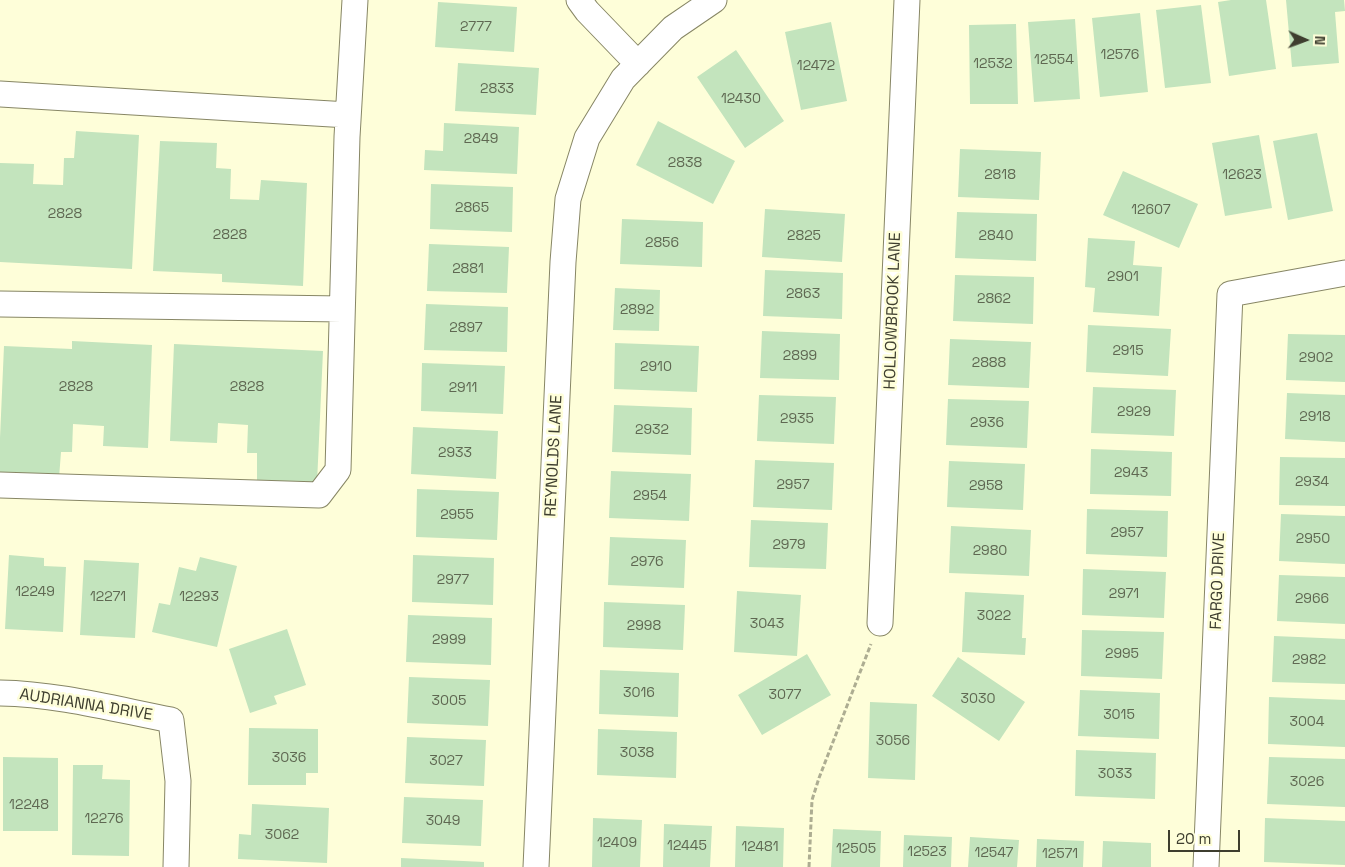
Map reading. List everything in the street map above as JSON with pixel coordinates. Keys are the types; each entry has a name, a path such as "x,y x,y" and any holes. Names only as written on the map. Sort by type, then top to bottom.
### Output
{"street":[{"path":"0,485 319,494 338,470 348,115 355,0"},
{"path":"580,0 587,11 638,64"},
{"name":"REYNOLDS LANE","path":"536,867 562,262 568,199 586,138 623,79 674,28 714,0"},
{"name":"HOLLOWBROOK LANE","path":"880,623 907,0"},
{"path":"0,94 348,115"},
{"name":"FARGO DRIVE","path":"1206,867 1230,294 1345,273"},
{"path":"0,304 342,309"},
{"name":"AUDRIANNA DRIVE","path":"0,693 53,697 171,720 178,781 176,867"}],"path":[{"path":"809,867 812,800 880,623"}],"building":[{"path":"1266,0 1276,69 1229,76 1218,2"},
{"path":"1286,0 1344,0 1345,11 1335,12 1339,63 1292,67"},
{"path":"438,2 517,7 514,52 435,47"},
{"path":"1201,5 1211,83 1165,88 1156,10"},
{"path":"1140,13 1148,92 1100,97 1092,18"},
{"path":"1075,19 1080,99 1034,102 1028,22"},
{"path":"831,22 847,101 801,110 785,32"},
{"path":"1016,24 1018,104 970,104 969,25"},
{"path":"736,50 784,121 745,148 697,77"},
{"path":"458,63 539,68 536,115 455,111"},
{"path":"658,121 735,161 713,204 636,165"},
{"path":"444,123 519,127 517,174 424,170 425,150 443,151"},
{"path":"76,131 139,135 132,269 0,262 0,163 34,164 33,184 63,185 64,158 74,158"},
{"path":"1317,133 1333,211 1288,220 1273,141"},
{"path":"1259,135 1272,208 1225,216 1212,143"},
{"path":"160,141 217,143 216,168 231,169 230,199 259,200 261,180 307,183 303,286 222,282 222,274 153,271"},
{"path":"960,149 1041,152 1039,200 958,197"},
{"path":"1123,171 1198,204 1179,248 1103,215"},
{"path":"431,184 513,187 512,232 430,229"},
{"path":"765,209 845,214 842,262 762,257"},
{"path":"957,212 1037,214 1036,261 955,258"},
{"path":"622,219 703,222 702,267 620,264"},
{"path":"1088,238 1135,241 1133,265 1162,267 1159,316 1093,312 1095,288 1085,287"},
{"path":"429,244 509,247 507,293 427,291"},
{"path":"765,270 843,273 842,319 763,316"},
{"path":"955,275 1034,277 1033,324 953,321"},
{"path":"615,288 660,290 659,331 613,330"},
{"path":"426,304 508,307 507,352 424,350"},
{"path":"1088,325 1171,329 1168,376 1086,372"},
{"path":"762,331 840,334 839,380 760,378"},
{"path":"1288,334 1345,335 1345,382 1286,380"},
{"path":"950,339 1031,342 1029,388 948,385"},
{"path":"72,341 152,345 148,448 103,446 104,426 73,424 72,452 61,452 59,478 0,476 4,346 72,349"},
{"path":"615,343 699,346 697,392 614,389"},
{"path":"174,344 323,351 317,483 257,480 257,453 247,453 248,425 218,423 217,443 170,441"},
{"path":"422,363 505,366 503,414 421,411"},
{"path":"1093,387 1176,390 1174,436 1091,433"},
{"path":"1287,393 1345,395 1345,442 1285,439"},
{"path":"759,395 836,397 834,444 757,441"},
{"path":"948,399 1029,401 1027,448 946,445"},
{"path":"614,405 692,408 691,455 612,452"},
{"path":"413,427 498,431 496,479 411,474"},
{"path":"1091,449 1172,452 1171,496 1090,494"},
{"path":"1280,457 1345,458 1345,506 1279,505"},
{"path":"755,460 834,463 832,510 753,507"},
{"path":"949,461 1025,464 1023,510 947,507"},
{"path":"611,471 691,474 689,521 609,518"},
{"path":"417,489 499,492 497,540 416,537"},
{"path":"1087,509 1168,511 1167,557 1086,554"},
{"path":"1281,514 1345,516 1345,564 1279,561"},
{"path":"751,520 828,523 826,569 749,567"},
{"path":"951,526 1031,530 1029,576 949,573"},
{"path":"610,537 686,540 684,588 608,585"},
{"path":"9,555 44,558 44,566 66,567 63,632 5,629"},
{"path":"413,555 494,558 493,605 412,602"},
{"path":"200,557 237,566 217,647 152,632 159,603 170,605 179,567 196,571"},
{"path":"84,560 139,563 135,638 80,635"},
{"path":"1083,569 1166,572 1164,618 1082,615"},
{"path":"1279,575 1345,577 1345,624 1277,621"},
{"path":"737,591 801,595 797,656 734,652"},
{"path":"965,592 1024,595 1022,638 1026,638 1025,655 962,652"},
{"path":"604,602 685,605 683,650 603,647"},
{"path":"408,615 492,618 491,665 406,662"},
{"path":"287,629 306,685 274,696 277,704 250,713 229,649"},
{"path":"1082,630 1164,632 1162,679 1081,676"},
{"path":"1274,636 1345,639 1345,684 1272,682"},
{"path":"807,654 831,695 762,735 738,695"},
{"path":"958,657 1025,702 999,741 932,696"},
{"path":"600,670 679,673 678,717 599,714"},
{"path":"409,677 490,680 488,726 407,723"},
{"path":"1080,690 1160,693 1159,739 1078,736"},
{"path":"1269,697 1345,700 1345,747 1268,744"},
{"path":"870,702 917,704 915,780 868,778"},
{"path":"249,728 318,729 318,773 306,773 306,785 248,785"},
{"path":"598,729 677,732 676,778 597,775"},
{"path":"407,737 486,740 484,786 405,783"},
{"path":"1076,750 1156,753 1155,799 1075,796"},
{"path":"3,757 58,758 58,831 3,831"},
{"path":"1269,757 1345,759 1345,807 1267,804"},
{"path":"73,765 103,765 102,779 130,780 129,856 72,855"},
{"path":"404,797 483,800 481,846 402,843"},
{"path":"252,804 329,808 327,863 238,859 239,834 251,835"},
{"path":"593,818 642,820 640,867 592,867"},
{"path":"1265,818 1345,821 1345,865 1264,862"},
{"path":"664,824 712,826 710,867 663,867"},
{"path":"736,826 784,828 783,867 735,867"},
{"path":"833,829 881,831 880,867 831,867"},
{"path":"904,835 952,837 951,867 903,867"},
{"path":"970,837 1019,840 1017,867 968,867"},
{"path":"1037,839 1084,841 1083,867 1036,867"},
{"path":"1103,841 1151,843 1151,867 1102,867"},
{"path":"401,858 484,862 484,867 401,867"}]}
